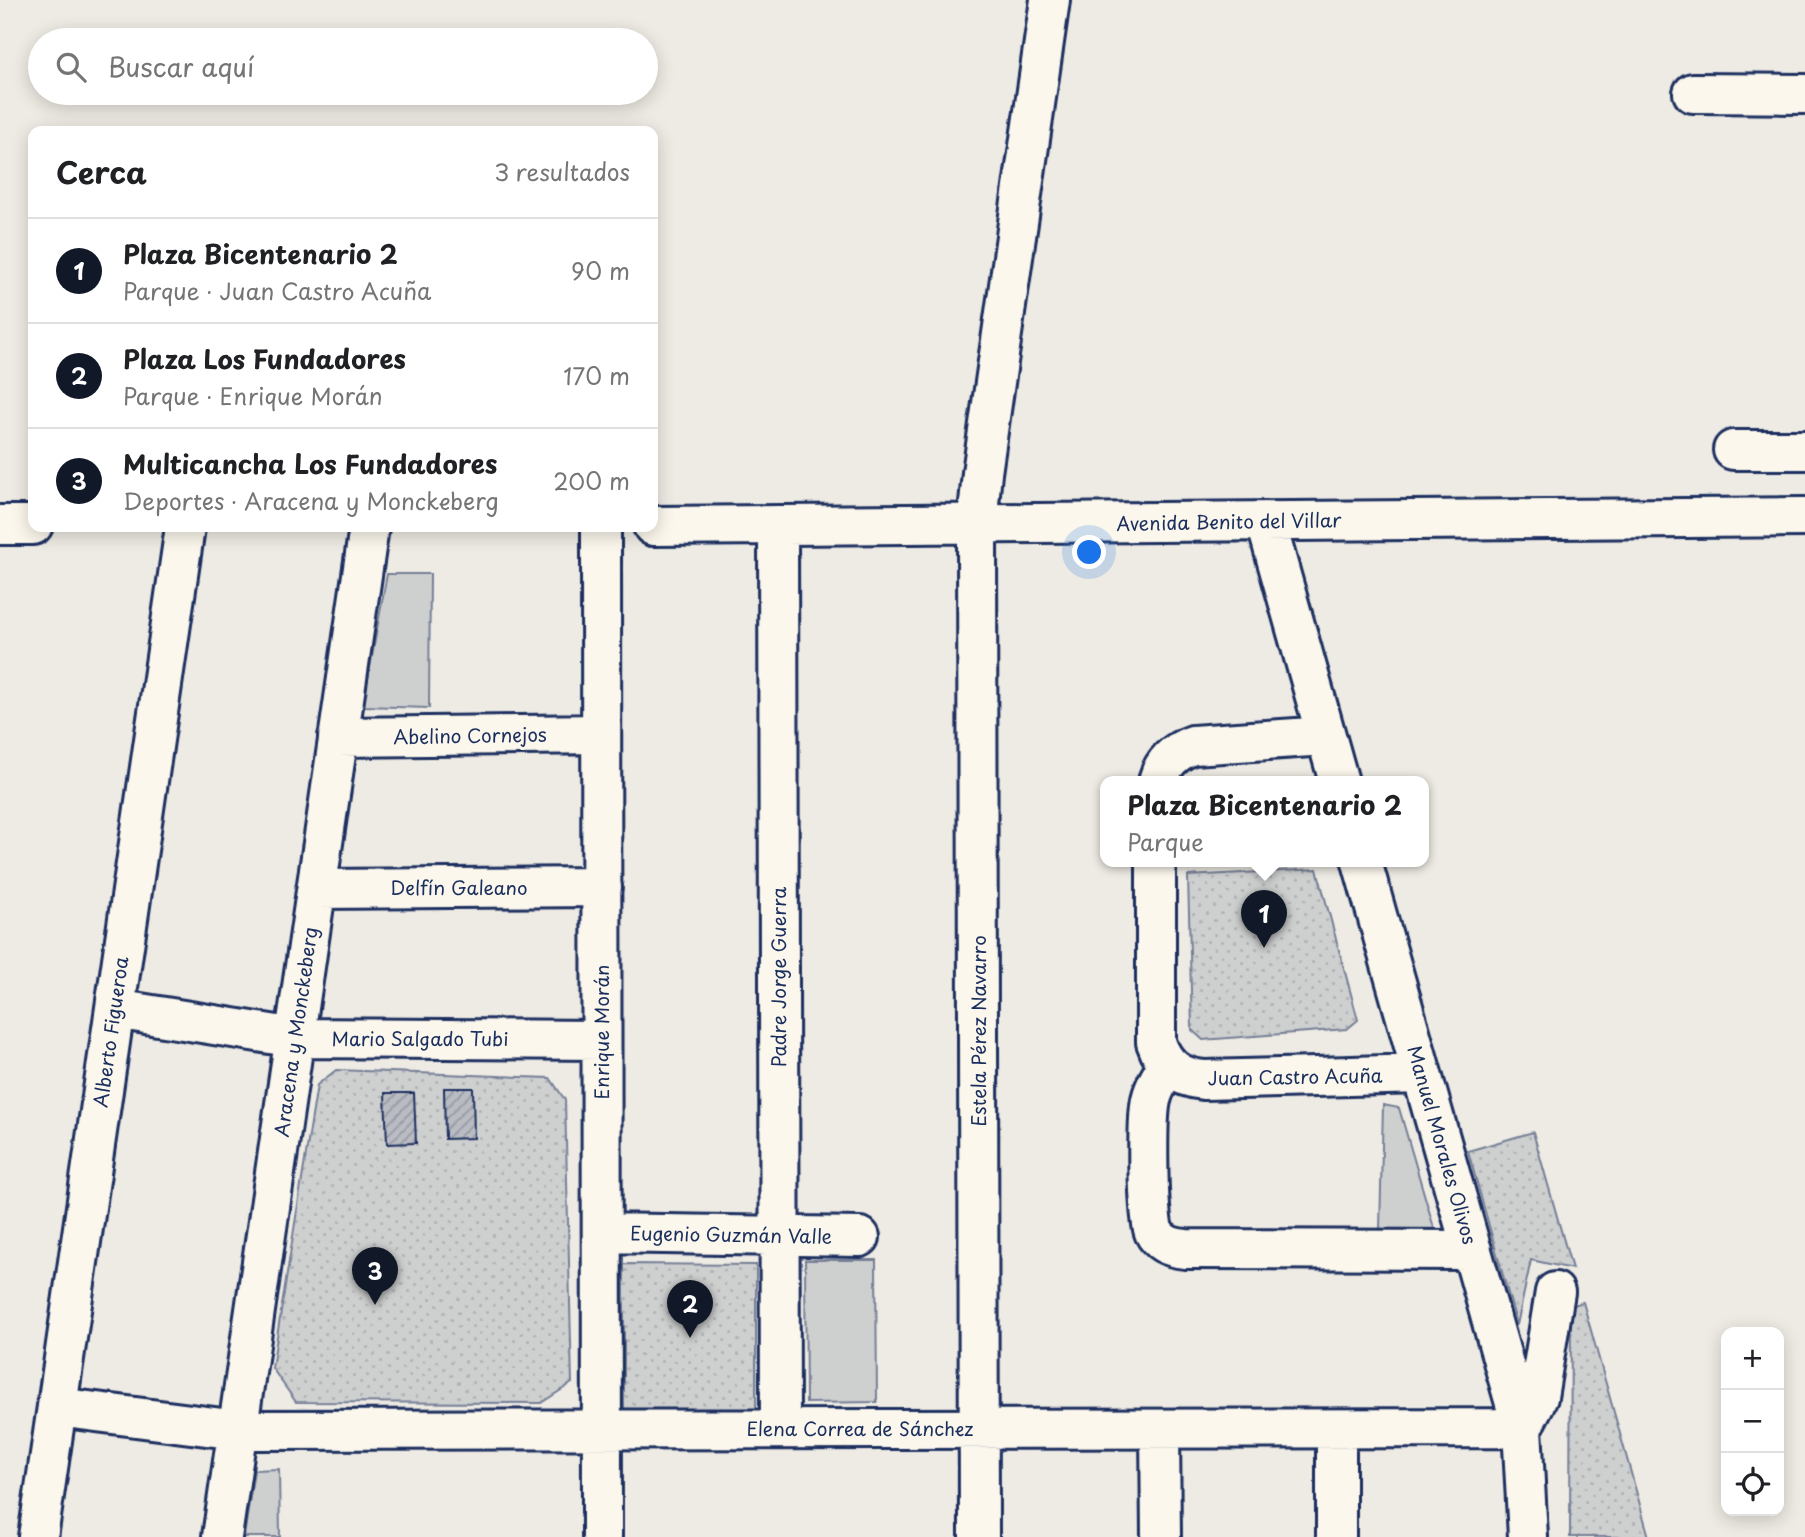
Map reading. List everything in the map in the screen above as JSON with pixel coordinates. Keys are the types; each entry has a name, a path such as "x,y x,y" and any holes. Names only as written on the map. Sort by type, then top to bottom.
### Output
{"street":[{"name":"Estela Pérez Navarro","path":"979,1537 977,524 1050,0"},
{"path":"1693,93 1805,94"},
{"path":"1733,450 1805,450"},
{"name":"Avenida Benito del Villar","path":"658,526 1805,517"},
{"path":"1266,522 1337,776"},
{"path":"0,525 28,525"},
{"name":"Padre Jorge Guerra","path":"778,525 780,1429"},
{"name":"Alberto Figueroa","path":"38,1537 184,532"},
{"name":"Aracena y Monckeberg","path":"222,1537 368,532"},
{"name":"Enrique Morán","path":"601,532 602,1537"},
{"name":"Abelino Cornejos","path":"338,737 601,734"},
{"path":"1160,776 1174,754 1193,745 1326,736"},
{"path":"1156,867 1156,1042 1168,1066 1154,1090 1149,1117 1150,1213 1154,1232 1168,1246 1186,1249 1472,1250"},
{"name":"Manuel Morales Olivos","path":"1363,867 1522,1428 1528,1537"},
{"name":"Delfín Galeano","path":"317,889 602,887"},
{"name":"Mario Salgado Tubi","path":"115,1009 295,1038 601,1040"},
{"name":"Juan Castro Acuña","path":"1168,1066 1178,1074 1204,1080 1422,1074"},
{"name":"Eugenio Guzmán Valle","path":"602,1233 860,1237"},
{"path":"1522,1428 1538,1397 1555,1292"},
{"name":"Elena Correa de Sánchez","path":"57,1407 238,1430 1522,1428"},
{"path":"1160,1429 1161,1537"},
{"path":"1336,1429 1336,1537"}],"shaded area":[{"path":"387,574 430,574 429,708 363,706"},
{"path":"1317,869 1358,1020 1347,1029 1203,1040 1192,1030 1188,876"},
{"path":"336,1070 550,1078 565,1100 572,1383 541,1403 296,1402 272,1368 317,1085"},
{"path":"1383,1105 1399,1108 1434,1228 1425,1235 1380,1230"},
{"path":"1533,1132 1572,1269 1531,1260 1517,1325 1468,1151"},
{"path":"805,1260 876,1260 877,1402 806,1403"},
{"path":"624,1264 756,1265 756,1411 624,1411"},
{"path":"1583,1302 1649,1537 1570,1537 1571,1306"},
{"path":"279,1469 280,1537 244,1537 254,1470"}],"building":[{"path":"444,1088 473,1088 474,1138 445,1139"},
{"path":"385,1093 414,1093 416,1143 387,1144"}],"place":[{"name":"Plaza Bicentenario 2","path":"1264,948"},
{"name":"Multicancha Los Fundadores","path":"375,1305"},
{"name":"Plaza Los Fundadores","path":"690,1338"}]}
